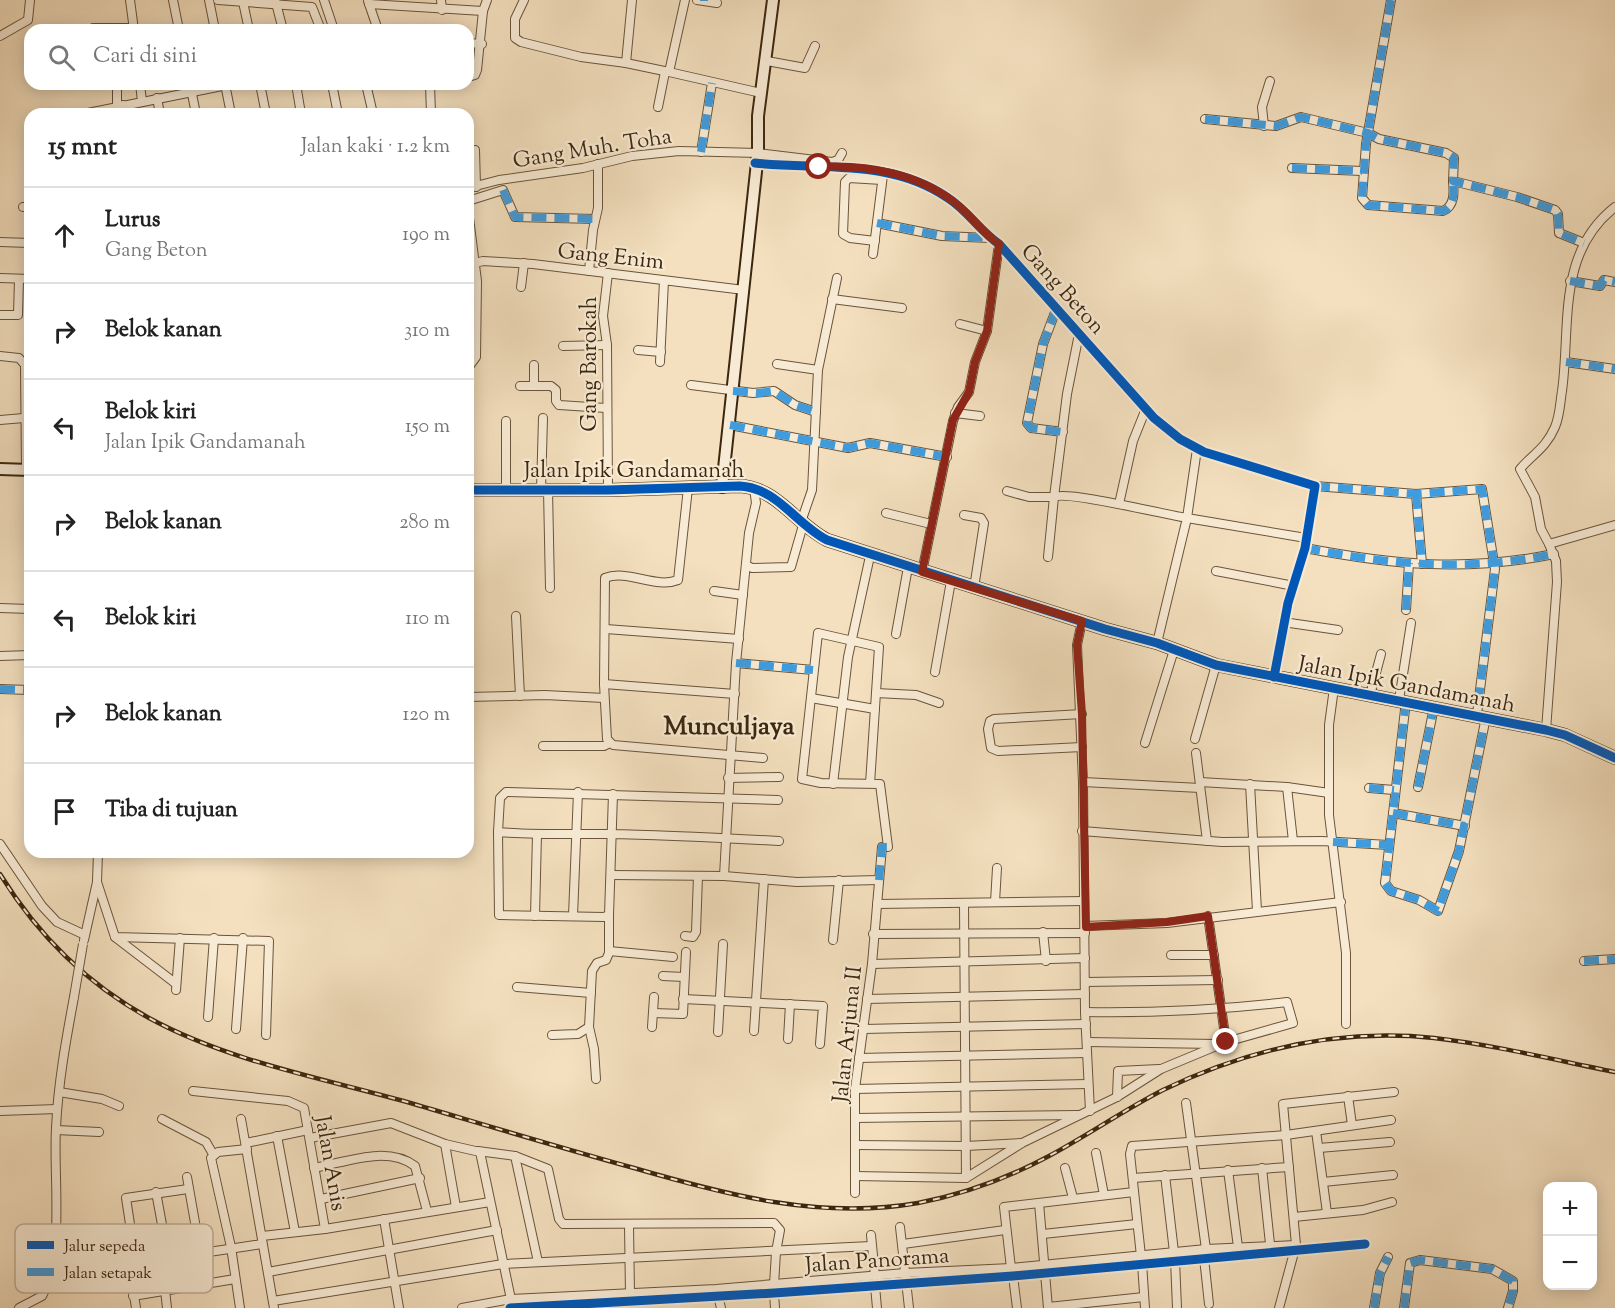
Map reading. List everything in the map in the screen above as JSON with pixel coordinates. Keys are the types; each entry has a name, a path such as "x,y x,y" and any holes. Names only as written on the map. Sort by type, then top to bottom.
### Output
{"street":[{"path":"0,36 28,20 30,0"},
{"path":"130,0 133,24"},
{"path":"173,0 178,24"},
{"path":"209,0 213,24"},
{"path":"218,0 312,7 319,24"},
{"path":"324,0 332,24"},
{"path":"441,0 442,9"},
{"path":"474,75 482,44 483,11 487,0"},
{"path":"524,0 515,19 515,38 521,42 581,57 626,63 760,93"},
{"path":"626,63 632,0"},
{"path":"658,107 685,0"},
{"path":"702,0 717,3"},
{"path":"722,487 757,158 760,93 767,61 773,0"},
{"path":"1205,119 1264,126 1282,125 1301,117 1368,134 1379,139 1452,156 1452,202 1445,210 1368,205 1362,198 1362,171 1368,134 1390,0"},
{"path":"243,2 248,24"},
{"path":"376,24 368,2 483,11"},
{"path":"276,3 281,24"},
{"path":"474,43 482,44"},
{"path":"767,61 805,68 815,46"},
{"path":"1264,126 1262,107 1270,81"},
{"path":"702,152 712,83"},
{"path":"118,90 120,106"},
{"path":"141,90 142,101"},
{"path":"114,108 157,99 185,90"},
{"path":"191,90 195,108"},
{"path":"228,90 230,108"},
{"path":"261,90 265,108"},
{"path":"297,90 301,108"},
{"path":"333,90 337,108"},
{"path":"367,90 372,108"},
{"path":"429,90 430,108"},
{"path":"157,99 159,108"},
{"path":"474,162 475,150"},
{"name":"Gang Muh. Toha","path":"474,186 499,180 598,170 649,153 702,152 757,158"},
{"path":"757,158 832,162 838,160 842,153"},
{"name":"Gang Beton","path":"757,158 808,167 848,166 911,179 947,197 999,244 1145,411 1197,449 1315,486 1416,494 1482,489 1495,565"},
{"path":"1292,168 1362,171"},
{"path":"589,271 598,208 598,170"},
{"path":"873,254 875,241 883,175 849,178 845,182 843,234 850,238 875,241"},
{"path":"1453,181 1517,197 1555,210 1559,233 1584,243"},
{"path":"474,199 503,190 515,217 595,219"},
{"path":"1546,730 1556,602 1554,554 1542,533 1535,497 1520,470 1541,451 1556,425 1570,363 1565,317 1584,243 1595,226 1615,207"},
{"path":"877,223 942,236 990,238"},
{"path":"0,242 24,243"},
{"path":"922,572 955,413 969,392 975,362 987,331 999,244"},
{"path":"474,256 477,281 474,327"},
{"name":"Gang Enim","path":"475,264 483,261 524,263 744,290"},
{"path":"521,287 524,263"},
{"name":"Gang Barokah","path":"608,273 603,316 607,345 608,490"},
{"path":"0,278 24,279"},
{"path":"746,565 752,568 791,567 812,490 818,370 837,278"},
{"path":"0,315 18,315 19,279"},
{"path":"1575,282 1599,286 1604,280 1615,282"},
{"path":"660,362 664,281"},
{"path":"832,299 902,308"},
{"path":"1056,310 1043,345 1026,423 1031,428 1063,432"},
{"path":"960,324 987,331"},
{"path":"1048,557 1067,394 1079,334"},
{"path":"564,346 607,345"},
{"path":"638,350 661,352"},
{"path":"0,356 19,358 24,364"},
{"path":"1570,363 1615,369"},
{"path":"777,364 818,370"},
{"path":"534,365 534,385"},
{"path":"520,386 534,385 554,388 556,401 560,405 606,408"},
{"path":"691,385 759,393 774,391 795,405 816,412"},
{"path":"1119,504 1133,441 1145,411"},
{"path":"955,413 980,416"},
{"path":"543,418 550,588"},
{"path":"0,420 24,421"},
{"path":"506,422 506,489"},
{"path":"730,425 848,448 870,443 947,457"},
{"path":"1157,643 1171,575 1187,518 1197,449"},
{"path":"0,469 24,470"},
{"path":"1274,677 1283,622 1305,548 1315,486"},
{"path":"610,743 607,739 604,698 606,577 671,582 679,578 688,488"},
{"path":"724,876 736,663 742,595 756,503 754,488"},
{"name":"Jalan Ipik Gandamanah","path":"474,489 754,488 769,494 802,524 827,540 870,556 1157,643 1216,665 1546,730 1571,738 1615,758"},
{"path":"1007,491 1029,497 1062,495 1306,538"},
{"path":"1416,494 1422,564"},
{"path":"886,513 931,524"},
{"path":"964,516 981,518 984,523 974,588"},
{"path":"1549,544 1615,525"},
{"path":"1305,548 1359,558 1437,566 1495,565 1554,554"},
{"path":"833,784 851,642 870,556"},
{"path":"1406,610 1409,563"},
{"path":"1411,623 1385,883 1388,889 1440,910 1453,874 1465,826 1481,716 1495,565"},
{"path":"896,634 908,567"},
{"path":"1216,571 1294,586"},
{"path":"934,672 951,581"},
{"path":"714,591 742,595"},
{"path":"0,608 24,609"},
{"path":"516,616 520,696"},
{"path":"1082,621 1077,645 1082,714 1082,831 1088,1084 1086,1113"},
{"path":"1283,622 1338,630"},
{"path":"606,629 739,639"},
{"path":"818,633 851,642 879,647 870,784 807,782 802,779 818,633"},
{"path":"1145,743 1174,650"},
{"path":"1370,695 1381,654"},
{"path":"0,656 24,655"},
{"path":"736,663 813,670"},
{"path":"1195,739 1216,665"},
{"path":"604,684 735,694"},
{"path":"1334,688 1329,725 1329,793 1347,960 1346,1024"},
{"path":"0,689 24,690"},
{"path":"876,693 916,695 939,703"},
{"path":"474,697 604,698"},
{"path":"811,698 875,709"},
{"path":"1418,787 1434,707"},
{"path":"1082,714 994,719 990,721 988,729 991,748 998,752 1082,747"},
{"path":"543,746 604,746 610,743 763,758"},
{"path":"1196,753 1207,841"},
{"path":"728,778 779,777"},
{"path":"1083,782 1250,784 1329,793"},
{"name":"Jalan Arjuna II","path":"855,1193 855,1089 872,964 882,847 888,847 881,786 870,784"},
{"path":"1250,784 1257,911"},
{"path":"1287,787 1293,841"},
{"path":"1369,788 1394,790"},
{"path":"609,915 499,915 498,832 502,794 578,792 778,800"},
{"path":"573,916 578,792"},
{"path":"596,1079 594,1049 589,1027 591,993 594,967 606,960 609,951 613,794"},
{"path":"1393,813 1465,826"},
{"path":"1082,831 1207,841 1253,843 1293,841 1388,845"},
{"path":"498,832 611,834 779,842"},
{"path":"535,916 537,834"},
{"path":"0,844 42,906 57,922 85,935"},
{"path":"55,1224 57,1204 57,1109 83,944 96,882 98,858"},
{"path":"995,902 997,868"},
{"path":"611,875 724,876 797,882 879,880"},
{"path":"685,936 693,937 696,932 698,876"},
{"path":"754,1031 764,879"},
{"path":"833,940 838,880"},
{"path":"96,882 116,937 175,986 180,938"},
{"path":"877,904 1084,901"},
{"path":"873,934 1085,930 1341,902"},
{"path":"964,904 966,1178"},
{"path":"1208,916 1218,980 1223,1043"},
{"path":"1043,932 1046,961"},
{"path":"116,937 267,940 270,943 266,1035"},
{"path":"208,1017 214,938"},
{"path":"236,1029 243,938"},
{"path":"718,1032 723,944"},
{"path":"609,951 673,957"},
{"path":"653,1012 683,1014 686,952"},
{"path":"1171,955 1214,955"},
{"path":"872,964 1046,961 1086,958"},
{"path":"1584,961 1615,959"},
{"path":"663,976 684,977"},
{"path":"1085,982 1218,980"},
{"path":"517,987 591,993"},
{"path":"867,999 1085,994"},
{"path":"652,1027 654,997"},
{"path":"683,999 824,1006 820,1044"},
{"path":"855,1176 966,1178 1022,1143 1117,1097 1161,1069 1223,1043 1293,1023 1287,1002 1220,1010 1154,1013 1085,1012"},
{"path":"788,1040 790,1004"},
{"path":"864,1029 1086,1024"},
{"path":"552,1035 578,1034 589,1027"},
{"path":"1087,1042 1223,1043"},
{"path":"859,1058 1087,1053"},
{"path":"1117,1097 1118,1071 1161,1069"},
{"path":"855,1089 1088,1084"},
{"name":"Jalan Anis","path":"193,1091 294,1102 304,1108 325,1229"},
{"path":"59,1092 102,1100 119,1106"},
{"path":"1279,1308 1295,1247 1284,1103 1394,1092"},
{"path":"1348,1096 1352,1125"},
{"path":"1186,1103 1206,1249"},
{"path":"0,1111 57,1109"},
{"path":"855,1118 1086,1113"},
{"path":"162,1119 206,1142 213,1154 211,1158 231,1247 240,1308"},
{"path":"241,1119 273,1305 503,1264 871,1246"},
{"path":"1145,1308 1132,1146 1286,1135 1391,1120"},
{"path":"213,1154 277,1136 309,1134 386,1122 445,1144 515,1156 548,1169 561,1222 628,1225 774,1223 780,1230 776,1252 775,1308"},
{"path":"56,1130 99,1132"},
{"path":"1316,1131 1327,1213"},
{"path":"277,1136 295,1232"},
{"path":"1319,1148 1390,1142"},
{"path":"855,1145 966,1146 1022,1143"},
{"path":"445,1144 456,1207"},
{"path":"478,1151 497,1230 511,1306 582,1306 676,1299 717,1292 721,1308"},
{"path":"1096,1153 1104,1196"},
{"path":"315,1168 387,1154 415,1165 427,1211"},
{"path":"515,1156 538,1262"},
{"path":"1133,1178 1289,1167"},
{"path":"1065,1168 1073,1198"},
{"path":"1262,1168 1270,1244"},
{"path":"1228,1170 1238,1247"},
{"path":"1165,1175 1177,1308"},
{"path":"1323,1182 1393,1175"},
{"path":"187,1177 195,1224"},
{"path":"321,1199 420,1178"},
{"path":"130,1224 126,1198 188,1189"},
{"path":"156,1192 162,1224"},
{"path":"1014,1308 1004,1207 1134,1192"},
{"path":"213,1249 295,1232 490,1202"},
{"path":"1039,1203 1048,1307 1144,1297"},
{"path":"1294,1217 1363,1210 1392,1203"},
{"path":"384,1219 399,1308"},
{"path":"1043,1234 1137,1224"},
{"path":"628,1225 630,1294"},
{"path":"900,1227 909,1308"},
{"path":"268,1272 389,1252 497,1230"},
{"path":"903,1244 1005,1230"},
{"path":"871,1234 875,1276"},
{"path":"774,1289 875,1286 1142,1260 1206,1249 1270,1244 1295,1247"},
{"path":"1174,1256 1204,1258 1295,1247 1365,1244"},
{"path":"1374,1308 1380,1273 1388,1257"},
{"path":"1204,1258 1209,1304"},
{"path":"1404,1308 1410,1263 1420,1260 1492,1269 1514,1284 1508,1308"},
{"name":"Jalan Panorama","path":"462,1308 511,1306 630,1294 774,1289 906,1273 1012,1272"},
{"path":"213,1282 235,1279"},
{"path":"875,1286 877,1308"},
{"path":"19,1308 42,1296 43,1293"},
{"path":"133,1293 136,1308"},
{"path":"133,1296 149,1293"},
{"path":"165,1293 167,1308"},
{"path":"676,1299 679,1308"}],"railway":[{"path":"0,874 30,917 65,956 84,973 126,1005 179,1033 275,1067 407,1102 669,1178 739,1195 810,1207 881,1207 918,1203 969,1190 1033,1164 1163,1090 1195,1076 1261,1053 1329,1039 1364,1036 1434,1038 1615,1072"}],"marked path":[{"path":"1391,0 1366,144 1362,198 1368,205 1443,211 1452,202 1453,181"},
{"path":"701,152 712,83"},
{"path":"1205,119 1276,126 1301,117 1368,133 1379,139 1446,153 1454,158 1453,181 1517,197 1555,210 1558,214 1559,233 1584,243"},
{"path":"1292,168 1362,171"},
{"path":"503,190 515,217 595,219"},
{"path":"877,223 942,236 990,238"},
{"path":"1570,281 1600,286 1604,280 1615,282"},
{"path":"1056,310 1043,344 1027,423 1031,428 1063,432"},
{"path":"1566,362 1615,369"},
{"path":"733,391 759,393 774,391 795,405 816,412"},
{"path":"730,425 848,448 870,443 947,457"},
{"path":"1315,486 1416,494 1482,489 1495,569 1477,714"},
{"path":"1416,494 1422,564"},
{"path":"1305,548 1369,559 1430,564 1490,563 1554,554"},
{"path":"1406,610 1409,563"},
{"path":"736,663 813,670"},
{"path":"0,689 24,690"},
{"path":"1406,701 1385,883 1391,891 1419,900 1438,911 1459,851 1486,717"},
{"path":"1418,787 1434,707"},
{"path":"1369,788 1394,790"},
{"path":"1393,813 1465,826"},
{"path":"1333,842 1388,845"},
{"path":"879,880 882,847 888,847"},
{"path":"1584,961 1615,959"},
{"path":"1374,1308 1380,1273 1388,1257"},
{"path":"1404,1308 1410,1263 1420,1260 1492,1269 1513,1281 1513,1291 1508,1308"}],"cycle path":[{"path":"755,163 879,171 926,185 962,209 999,244 1154,418 1180,439 1204,452 1315,486 1305,548 1288,603 1274,677"},
{"path":"474,490 608,490 740,486 753,488 776,500 827,540 1105,629 1157,643 1216,665 1546,730 1565,735 1615,758"},
{"path":"510,1308 1013,1276 1365,1244"}],"district":[{"name":"Munculjaya","path":"729,725"}],"route":[{"path":"819,167 840,165 860,167 911,179 937,191 957,204 990,238 999,244 987,331 975,362 968,395 958,407 953,420 922,572 1082,621 1077,645 1082,714 1082,831 1086,927 1167,922 1208,916 1226,1042"}]}
